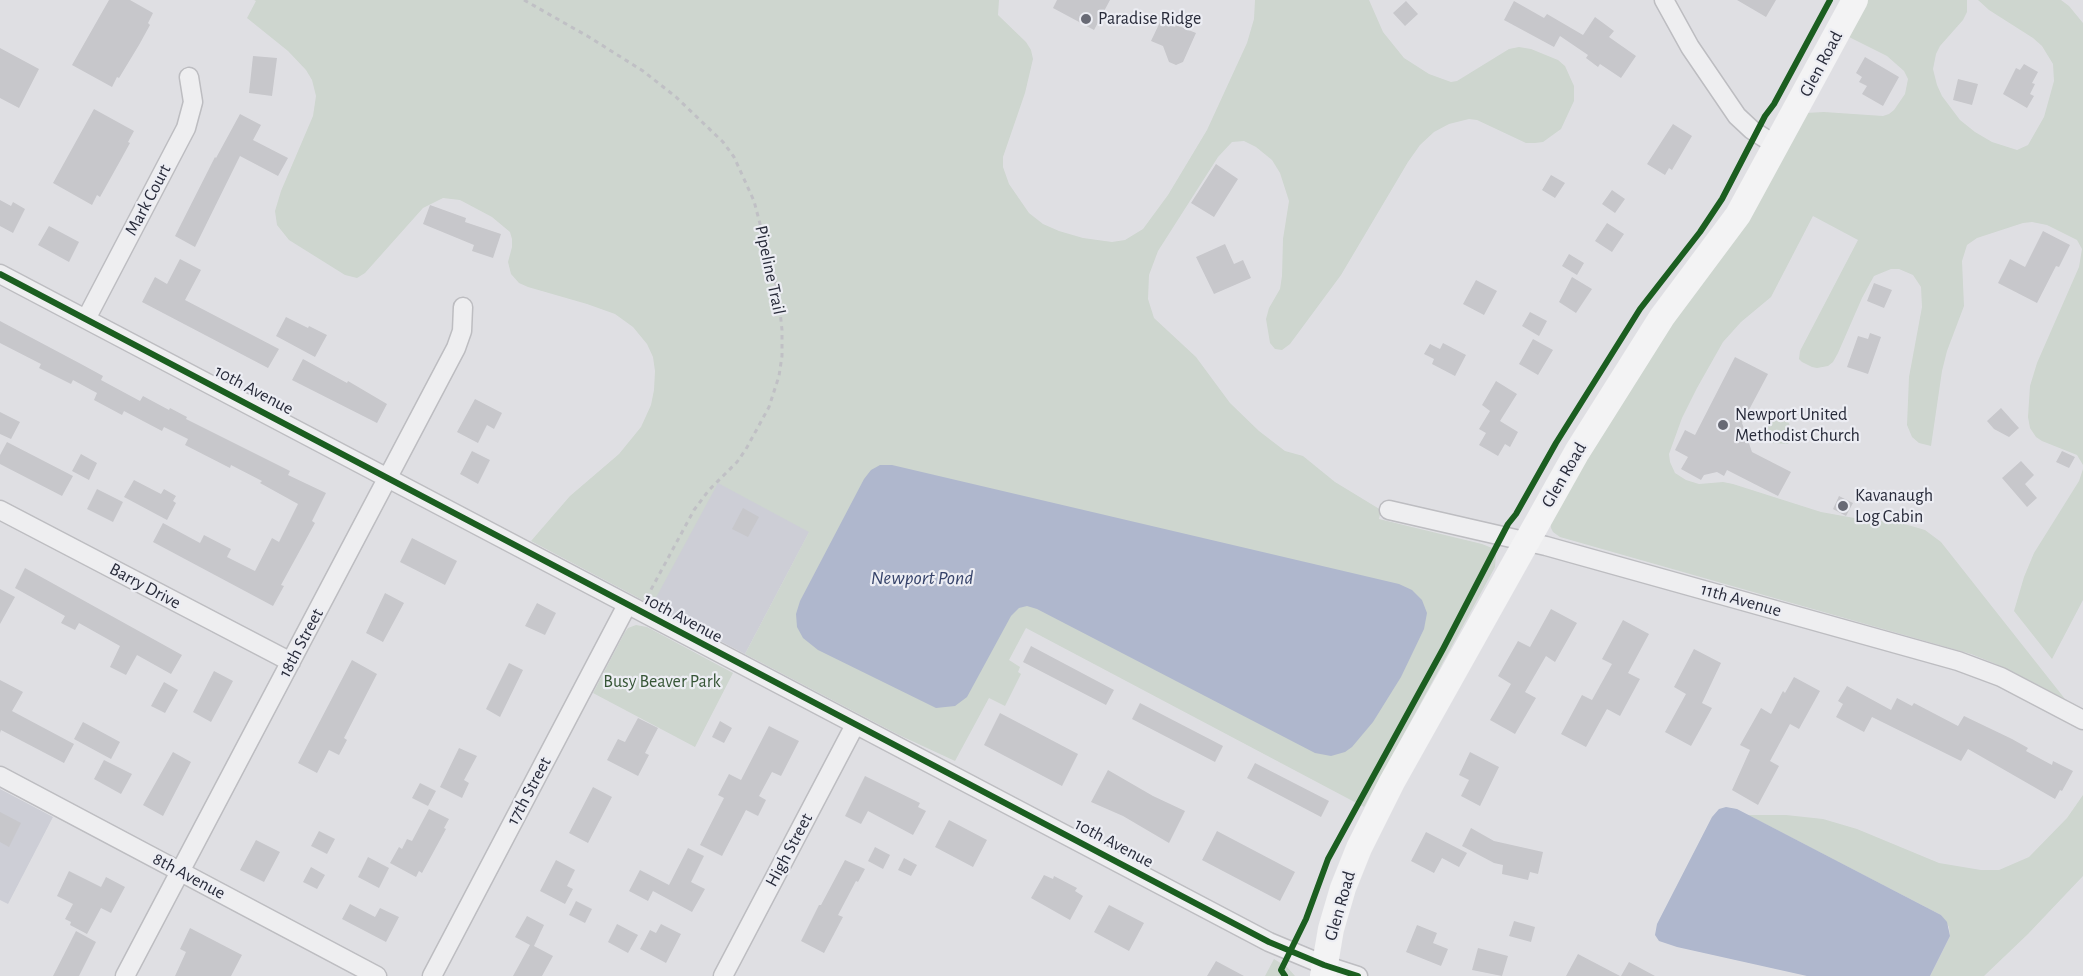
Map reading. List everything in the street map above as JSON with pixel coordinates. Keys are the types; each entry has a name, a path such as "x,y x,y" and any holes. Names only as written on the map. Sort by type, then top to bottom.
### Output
{"street":[{"path":"1664,0 1690,47 1737,116 1752,130 1777,146"},
{"name":"Glen Road","path":"1324,970 1334,917 1359,848 1392,782 1577,452 1675,299 1728,230 1777,146 1855,0"},
{"name":"Mark Court","path":"86,319 186,128 192,102 189,77"},
{"name":"10th Avenue","path":"0,274 1269,942 1324,970 1358,976"},
{"name":"18th Street","path":"125,976 459,341 463,326 463,307"},
{"name":"Barry Drive","path":"0,510 291,662"},
{"name":"11th Avenue","path":"1389,510 1526,541 1964,663 2009,681 2083,720"},
{"name":"17th Street","path":"432,976 633,608"},
{"name":"High Street","path":"723,976 855,725"},
{"name":"8th Avenue","path":"0,776 377,976"}],"shaded area":[{"path":"753,378 876,405 745,654 637,597"},
{"path":"0,789 53,817 8,904 0,900"}],"green space":[{"path":"254,0 999,0 998,15 1026,42 1033,59 1025,93 1003,157 1003,167 1009,184 1029,213 1043,224 1083,238 1112,242 1125,240 1143,229 1168,195 1207,130 1247,43 1254,19 1255,0 1369,0 1383,32 1404,58 1429,74 1451,82 1457,81 1509,49 1519,47 1531,49 1558,60 1565,66 1574,86 1574,101 1561,129 1543,142 1535,143 1526,143 1477,120 1469,119 1449,124 1434,132 1420,145 1408,162 1341,275 1290,344 1282,350 1275,349 1270,343 1266,319 1269,308 1280,289 1283,239 1289,201 1280,173 1272,160 1256,147 1244,141 1232,142 1218,157 1158,251 1149,275 1148,299 1154,318 1196,357 1230,403 1259,431 1285,451 1303,456 1335,482 1381,510 1379,519 1482,544 1492,548 1496,554 1495,567 1364,807 1026,628 1009,660 1020,667 1018,672 1021,674 1005,706 989,698 955,761 899,735 745,654 809,532 718,483 652,605 531,541 570,496 619,454 641,427 651,405 654,390 653,357 647,344 633,327 615,314 519,283 511,274 508,262 512,247 510,232 492,217 460,200 443,198 423,208 365,273 357,278 345,275 289,240 277,225 275,211 281,191 313,116 316,96 312,80 306,70 288,51 247,18 256,1"},
{"path":"1866,0 1967,0 1967,12 1963,20 1940,46 1936,54 1933,69 1937,85 1942,96 1960,120 1992,142 2017,150 2028,145 2044,117 2054,81 2053,64 2042,46 2033,38 1989,10 1978,0 2061,0 2083,23 2083,465 2077,455 2036,437 2030,428 2028,417 2030,386 2037,363 2079,267 2082,249 2077,240 2047,225 2032,222 1977,238 1967,245 1962,261 1964,306 1942,371 1931,446 1919,443 1912,437 1907,425 1909,377 1922,307 1921,287 1913,275 1899,269 1891,269 1874,276 1838,353 1828,366 1812,367 1799,359 1800,351 1858,240 1813,216 1771,297 1741,322 1723,342 1682,418 1669,454 1670,462 1675,473 1699,484 1723,482 1733,484 1821,512 1901,523 1925,530 1941,542 2065,699 1971,654 1560,537 1551,528 1550,518 1805,113 1883,116 1894,110 1905,94 1908,79 1904,71 1887,56 1847,36"},
{"path":"1780,417 1787,419 1793,433 1793,439 1788,444 1773,443 1766,433 1769,422"},
{"path":"2083,469 2083,600 2052,659 2014,611 2034,553 2079,481"},
{"name":"Busy Beaver Park","path":"636,625 647,627 733,673 695,747 593,693 625,632"},
{"path":"2083,795 2083,876 1984,976 1930,976 1950,936 1949,927 1941,915 1748,815 1786,815 1823,819 1857,829 1939,863 1981,870 1999,870 2029,857 2067,818"},
{"path":"1274,959 1287,967 1295,976 1265,976"}],"water":[{"name":"Newport Pond","path":"880,465 892,465 1399,584 1412,590 1422,600 1427,613 1424,629 1401,677 1373,722 1352,747 1345,752 1331,756 1315,753 1037,609 1027,606 1019,608 1011,616 967,697 955,706 936,708 818,650 803,638 797,627 796,614 800,601 864,479 871,470"},
{"path":"1726,807 1737,809 1941,915 1947,922 1950,936 1930,976 1807,976 1659,941 1655,935 1657,924 1712,817 1719,809"}],"building":[{"path":"109,0 130,0 153,13 148,23 150,25 139,45 112,87 72,65"},
{"name":"Paradise Ridge","path":"1057,0 1110,0 1094,30 1053,8"},
{"path":"1737,0 1776,0 1766,17"},
{"path":"1406,1 1418,14 1405,26 1393,13"},
{"path":"1514,1 1544,18 1547,14 1583,35 1595,17 1614,31 1609,37 1636,56 1621,78 1600,64 1598,67 1586,58 1588,55 1560,36 1554,47 1504,20"},
{"path":"1161,20 1196,33 1183,62 1176,65 1169,62 1163,46 1151,41"},
{"path":"0,48 39,69 19,108 0,98"},
{"path":"253,56 277,58 272,96 249,93"},
{"path":"1865,57 1899,77 1883,106 1862,94 1867,86 1859,82 1862,77 1856,73"},
{"path":"2024,64 2038,72 2032,83 2035,84 2030,94 2034,96 2027,108 2003,94 2016,68 2020,70"},
{"path":"1958,79 1978,84 1972,105 1953,100"},
{"path":"94,109 134,131 128,142 130,143 100,197 97,195 92,205 53,183"},
{"path":"240,114 261,125 253,140 288,158 278,176 240,156 195,247 175,236 215,157"},
{"path":"1673,124 1692,136 1672,170 1669,168 1665,175 1647,164"},
{"path":"1216,164 1238,179 1214,217 1191,203"},
{"path":"1551,175 1565,183 1555,198 1542,190"},
{"path":"1612,190 1625,199 1615,213 1602,204"},
{"path":"0,200 11,206 13,202 25,209 13,233 0,226"},
{"path":"430,205 466,218 465,222 501,234 493,258 472,251 474,245 423,224"},
{"path":"1607,223 1624,234 1612,252 1595,241"},
{"path":"49,226 79,242 69,262 38,245"},
{"path":"2043,231 2070,245 2037,303 1998,283 2010,259 2025,267"},
{"path":"1225,244 1234,264 1243,260 1251,278 1214,294 1196,257"},
{"path":"1569,254 1584,263 1577,275 1562,266"},
{"path":"180,259 201,270 185,300 279,349 268,368 142,302 155,277 167,284"},
{"path":"1572,277 1592,289 1576,313 1559,302"},
{"path":"1476,280 1497,291 1484,315 1463,304"},
{"path":"1874,283 1892,290 1884,308 1867,301"},
{"path":"1530,312 1547,321 1539,336 1522,326"},
{"path":"286,317 327,335 315,357 276,336"},
{"path":"0,321 103,376 101,380 140,401 143,396 169,410 170,408 187,417 186,419 290,471 288,475 326,493 312,521 315,523 281,585 284,586 273,606 153,542 163,523 200,543 204,535 231,549 227,557 255,571 272,538 279,542 298,504 260,483 262,481 185,445 188,439 164,427 162,431 124,411 122,415 94,400 97,393 73,380 71,384 39,368 41,364 0,343"},
{"path":"1870,333 1881,337 1868,374 1847,367 1858,336 1868,339"},
{"path":"1533,339 1553,350 1538,375 1519,364"},
{"path":"1443,343 1466,355 1455,376 1432,364 1434,359 1424,354 1430,344 1440,349"},
{"name":"Newport United Methodist Church","path":"1735,357 1768,374 1742,423 1752,452 1791,472 1778,496 1727,470 1724,476 1717,472 1704,475 1701,480 1681,469 1688,457 1675,450 1685,430 1695,435"},
{"path":"303,359 347,383 348,381 387,404 377,423 292,380"},
{"path":"1496,381 1517,394 1500,421 1518,432 1510,447 1505,444 1498,456 1479,445 1486,433 1479,429 1490,411 1482,405"},
{"path":"475,399 502,413 494,429 487,425 478,443 457,432"},
{"path":"2001,408 2019,428 2009,437 1994,429 1987,421"},
{"path":"0,412 20,422 11,439 0,434"},
{"path":"7,442 73,476 62,496 0,464 0,455"},
{"path":"472,451 490,460 478,484 460,474"},
{"path":"2062,451 2075,457 2069,468 2056,462"},
{"path":"81,454 97,463 89,480 72,471"},
{"path":"2021,461 2034,475 2025,484 2037,498 2027,507 2002,478"},
{"path":"134,480 161,494 164,489 176,496 173,501 176,503 167,520 124,497"},
{"path":"97,489 123,502 113,522 87,509"},
{"name":"Kavanaugh Log Cabin","path":"1839,496 1853,503 1846,516 1833,509"},
{"path":"743,508 759,517 748,537 732,529"},
{"path":"412,538 457,561 445,585 400,562"},
{"path":"25,568 182,655 171,674 137,655 126,675 110,667 120,646 79,623 75,630 61,623 65,616 15,588"},
{"path":"0,589 15,597 0,624"},
{"path":"385,593 404,603 383,642 366,633"},
{"path":"537,603 556,613 545,635 525,626"},
{"path":"1551,609 1577,623 1555,662 1546,656 1525,692 1536,698 1515,734 1490,720 1511,684 1498,676 1518,641 1530,647"},
{"path":"1623,620 1649,634 1628,673 1640,679 1620,716 1607,709 1586,747 1561,734 1582,695 1592,700 1612,664 1602,659"},
{"path":"1031,646 1114,690 1106,705 1023,662"},
{"path":"1694,649 1721,663 1702,703 1712,708 1691,746 1665,732 1686,694 1674,687"},
{"path":"352,660 377,674 344,738 347,740 339,755 329,750 317,773 298,763"},
{"path":"509,663 523,670 500,717 486,709"},
{"path":"214,671 233,681 211,722 193,712"},
{"path":"1794,677 1820,691 1799,729 1790,724 1770,761 1779,766 1758,805 1732,790 1750,750 1740,745 1761,708 1771,714 1783,691 1785,693"},
{"path":"0,680 23,692 12,711 74,744 64,763 1,730 0,733"},
{"path":"164,682 178,690 165,713 151,706"},
{"path":"1847,686 1891,710 1897,698 1912,706 1914,703 1958,726 1964,716 2012,739 2028,748 2026,751 2052,765 2053,761 2073,771 2055,799 1968,749 1961,761 1872,717 1864,732 1836,717 1843,704 1838,701"},
{"path":"1140,703 1223,746 1215,762 1132,719"},
{"path":"1000,713 1078,754 1062,786 984,745"},
{"path":"638,718 658,728 645,753 649,755 638,776 607,760 618,739 625,742"},
{"path":"720,721 732,728 724,743 712,737"},
{"path":"83,722 120,742 111,759 74,739"},
{"path":"769,726 799,741 781,776 772,772 759,796 766,800 758,816 746,810 722,856 700,845 724,798 718,795 729,774 741,780"},
{"path":"459,748 477,756 464,780 469,783 462,798 440,787"},
{"path":"173,752 191,762 163,816 143,805"},
{"path":"1470,752 1499,767 1480,806 1461,796 1469,780 1459,775"},
{"path":"104,760 132,774 121,794 94,779"},
{"path":"1255,763 1329,801 1321,817 1247,778"},
{"path":"1108,770 1185,811 1169,843 1123,816 1091,802"},
{"path":"865,776 920,803 918,807 926,811 913,835 868,811 861,824 845,816"},
{"path":"420,783 436,791 428,806 412,798"},
{"path":"593,787 612,797 588,843 569,833"},
{"path":"429,809 449,819 422,873 419,871 416,877 390,863 399,847 402,849 407,839 412,841"},
{"path":"0,812 21,823 9,847 0,842"},
{"path":"949,820 987,840 973,867 935,847"},
{"path":"1471,828 1494,841 1543,852 1538,874 1530,872 1528,880 1502,874 1503,865 1494,863 1462,846"},
{"path":"319,831 335,839 327,854 311,846"},
{"path":"1217,831 1295,872 1280,901 1202,860"},
{"path":"1426,832 1467,853 1459,867 1442,858 1434,873 1411,861"},
{"path":"256,840 280,852 264,882 240,870"},
{"path":"875,847 890,855 883,869 868,861"},
{"path":"688,848 704,856 691,882 705,889 692,912 653,891 648,901 629,891 640,870 669,885"},
{"path":"368,857 389,868 379,888 358,877"},
{"path":"904,858 917,865 911,876 898,870"},
{"path":"556,860 575,870 567,886 573,889 565,904 540,891"},
{"path":"845,860 865,869 838,915 843,917 824,953 801,941"},
{"path":"311,867 325,875 317,889 303,882"},
{"path":"69,871 101,887 106,877 125,887 111,913 101,908 87,934 70,925 71,922 65,919 73,904 57,896"},
{"path":"1044,875 1053,879 1054,876 1077,888 1075,891 1083,896 1070,920 1031,898"},
{"path":"576,901 592,909 585,923 569,915"},
{"path":"350,904 375,917 380,908 399,917 386,942 342,919"},
{"path":"1109,905 1144,923 1129,951 1094,932"},
{"path":"527,916 544,925 534,946 553,956 542,976 513,976 530,945 515,937"},
{"path":"1514,921 1535,927 1531,942 1509,936"},
{"path":"617,924 638,935 628,953 608,942"},
{"path":"661,924 681,934 666,963 640,949 650,930 656,933"},
{"path":"1417,925 1437,933 1433,943 1448,949 1441,966 1406,952"},
{"path":"190,928 242,955 231,976 175,976 186,952 180,949"},
{"path":"76,931 96,942 79,976 53,976"},
{"path":"1478,948 1508,956 1502,976 1472,970"},
{"path":"1578,954 1620,976 1566,976"},
{"path":"1216,961 1244,976 1207,976"},
{"path":"1629,962 1655,976 1621,976"}],"cycle path":[{"path":"1285,976 1281,970 1306,919 1328,859 1443,649 1508,524 1640,309 1700,232 1722,199 1830,0"},
{"path":"0,274 1269,942 1324,965 1358,976"}],"place":[{"name":"Paradise Ridge","path":"1086,19"},
{"name":"Newport United Methodist Church","path":"1723,425"},
{"name":"Kavanaugh Log Cabin","path":"1843,506"}]}
